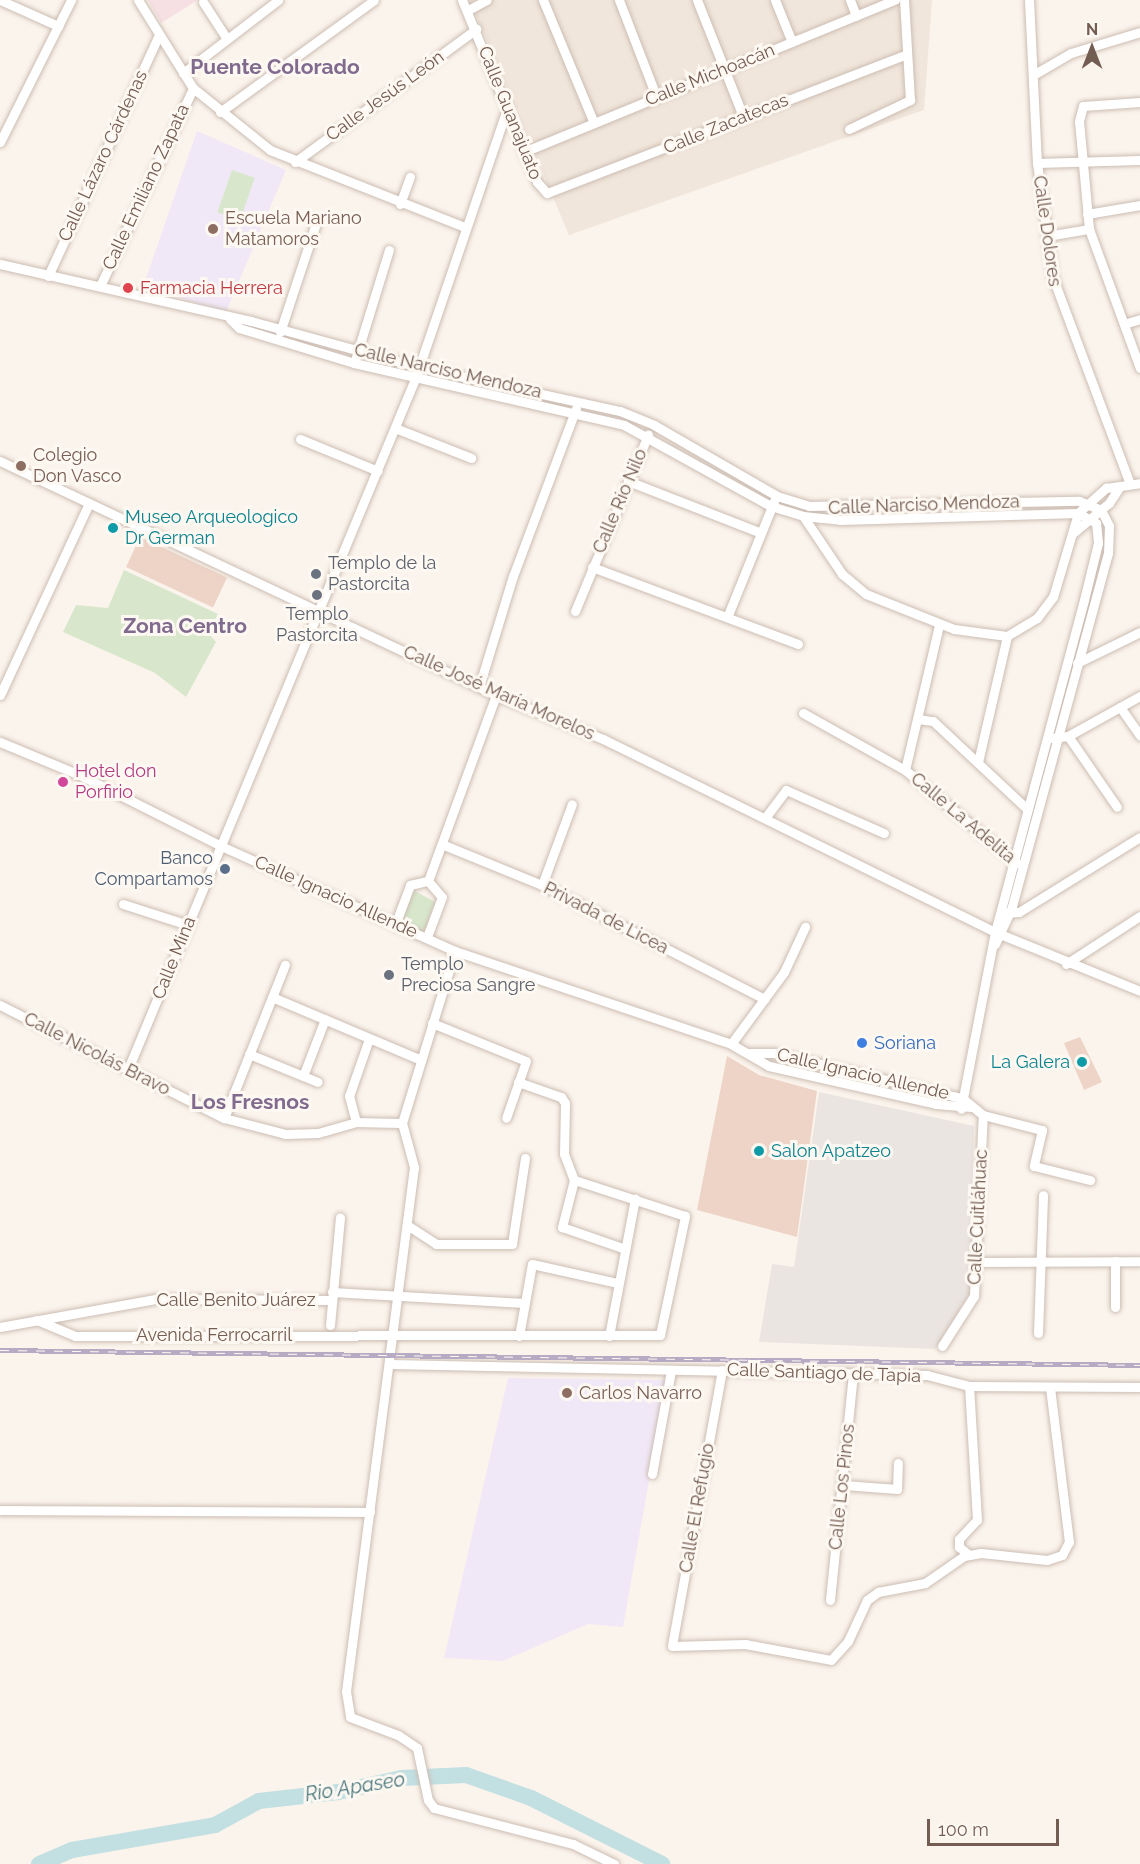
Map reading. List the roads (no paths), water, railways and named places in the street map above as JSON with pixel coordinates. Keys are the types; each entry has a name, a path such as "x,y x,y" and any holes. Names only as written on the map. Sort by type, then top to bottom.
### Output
{"street":[{"path":"0,0 58,26"},
{"path":"0,142 71,0"},
{"path":"138,0 158,37 193,88 220,112 295,162 464,227"},
{"path":"220,112 374,0"},
{"name":"Calle Guanajuato","path":"462,0 508,106 539,187 547,193"},
{"path":"468,10 487,0"},
{"path":"543,0 594,123"},
{"path":"619,0 657,96"},
{"path":"697,0 743,116"},
{"path":"775,0 792,42"},
{"path":"850,0 856,16"},
{"name":"Calle Michoacán","path":"526,151 895,0"},
{"path":"849,129 910,102 905,55 904,0"},
{"name":"Calle Dolores","path":"1029,0 1037,163 1058,297 1134,482"},
{"path":"203,2 227,39"},
{"path":"183,73 272,2"},
{"name":"Calle Jesús León","path":"295,162 476,29"},
{"path":"1033,75 1071,53 1140,32"},
{"name":"Calle Lázaro Cárdenas","path":"48,276 158,37"},
{"name":"Calle Zacatecas","path":"547,193 905,55"},
{"name":"Calle Emiliano Zapata","path":"99,286 193,88"},
{"path":"1140,102 1081,108 1082,164 1089,229 1140,368"},
{"name":"Calle Mina","path":"128,1069 415,379 464,227 508,106"},
{"path":"1037,163 1082,164 1140,160"},
{"path":"400,204 410,177"},
{"path":"1087,214 1140,205"},
{"path":"276,340 282,329 316,220"},
{"path":"1047,236 1089,229"},
{"path":"354,363 389,250"},
{"name":"Calle Narciso Mendoza","path":"0,264 230,319 282,329 418,367 578,400 654,425 777,496 830,508 1088,502"},
{"name":"Calle Narciso Mendoza","path":"230,319 239,328 354,363 415,379 575,412 648,435 771,506 803,516 840,520 1078,513 1092,519"},
{"path":"1124,324 1140,319"},
{"path":"479,687 513,576 578,400"},
{"path":"395,428 471,458"},
{"name":"Calle Río Nilo","path":"575,611 648,435"},
{"path":"300,439 378,471"},
{"name":"Calle José María Morelos","path":"0,462 496,695 603,739 998,933 1066,964 1140,991"},
{"path":"628,481 759,532"},
{"path":"803,516 853,585 939,625 973,634 1007,636 1021,632 1048,606 1078,513 1106,488 1134,482"},
{"path":"1073,533 1134,482"},
{"path":"728,615 759,532 777,496"},
{"path":"1018,864 1026,808 1077,663 1109,545 1110,526 1101,510 1088,502"},
{"path":"0,695 88,505"},
{"path":"961,1109 995,944 1006,914 1052,738 1098,537 1092,519"},
{"path":"592,567 728,615 798,644"},
{"path":"1084,600 1094,603"},
{"path":"906,770 939,625"},
{"path":"1077,663 1140,632"},
{"path":"978,762 1007,636"},
{"path":"428,881 444,845 496,695"},
{"path":"1052,738 1068,736 1140,696"},
{"path":"1120,707 1140,736"},
{"name":"Calle La Adelita","path":"803,713 906,770 1018,864"},
{"path":"918,719 929,718 1026,808"},
{"path":"1068,736 1117,807"},
{"name":"Calle Ignacio Allende","path":"0,742 84,777 221,846 455,951 731,1044 769,1066 820,1080 961,1109 971,1107"},
{"path":"765,818 786,790 885,833"},
{"path":"543,885 572,804"},
{"path":"1006,914 1019,912 1140,837"},
{"name":"Privada de Licea","path":"444,845 543,885 765,999"},
{"path":"395,925 410,885 428,881"},
{"path":"427,938 442,897 428,881"},
{"path":"123,904 188,925"},
{"path":"1066,964 1140,916"},
{"path":"731,1044 765,999 805,927"},
{"path":"455,951 419,1059 402,1123 414,1167 346,1691 350,1717 417,1748 428,1800 434,1808 573,1844 614,1864"},
{"path":"224,1118 285,965"},
{"path":"272,997 419,1059"},
{"name":"Calle Nicolás Bravo","path":"0,1005 224,1118 286,1134 318,1133 356,1122 402,1123"},
{"path":"303,1076 325,1019"},
{"path":"432,1023 526,1061 506,1118"},
{"path":"356,1122 349,1096 369,1039"},
{"name":"Calle Ignacio Allende","path":"750,1053 774,1053 962,1098 983,1115 1042,1130 1034,1166 1090,1180"},
{"path":"249,1054 318,1082"},
{"path":"518,1082 561,1096 565,1103 564,1154 574,1180 562,1227 625,1249"},
{"name":"Calle Cuitláhuac","path":"942,1346 974,1296 983,1115"},
{"path":"406,1225 436,1244 512,1244 525,1158"},
{"path":"574,1180 635,1198 609,1336"},
{"path":"1038,1333 1042,1195"},
{"name":"Avenida Ferrocarril","path":"37,1320 75,1336 660,1335 685,1216 635,1198"},
{"path":"330,1325 340,1216"},
{"path":"1115,1261 1115,1307"},
{"path":"975,1262 1140,1261"},
{"path":"519,1336 531,1264 618,1283"},
{"name":"Calle Benito Juárez","path":"0,1328 155,1299 399,1296 524,1303"},
{"name":"Calle Santiago de Tapia","path":"390,1364 927,1375 969,1386 1140,1387"},
{"path":"652,1474 671,1370"},
{"name":"Calle El Refugio","path":"722,1370 672,1646 745,1644 831,1660 848,1641 867,1600 878,1592 925,1582 969,1555"},
{"name":"Calle Los Pinos","path":"830,1600 844,1485 853,1373"},
{"path":"969,1386 978,1501 977,1520 959,1539 959,1547 969,1555 1047,1560 1062,1555 1069,1542 1050,1387"},
{"path":"844,1485 897,1490 898,1463"},
{"path":"0,1510 370,1512"}],"waterway":[{"name":"Rio Apaseo","path":"39,1864 72,1850 215,1825 259,1801 338,1792 402,1778 466,1775 531,1798 662,1864"}],"railway":[{"path":"0,1350 1140,1365"}],"place":[{"name":"Escuela Mariano Matamoros","path":"213,229"},
{"name":"Farmacia Herrera","path":"128,288"},
{"name":"Colegio Don Vasco","path":"21,466"},
{"name":"Museo Arqueologico Dr German","path":"113,528"},
{"name":"Templo de la Pastorcita","path":"316,574"},
{"name":"Templo Pastorcita","path":"317,595"},
{"name":"Hotel don Porfirio","path":"63,782"},
{"name":"Banco Compartamos","path":"225,869"},
{"name":"Templo Preciosa Sangre","path":"389,975"},
{"name":"Soriana","path":"862,1043"},
{"name":"La Galera","path":"1082,1062"},
{"name":"Salon Apatzeo","path":"759,1151"},
{"name":"Carlos Navarro","path":"567,1393"}],"district":[{"name":"Puente Colorado","path":"275,67"},
{"name":"Zona Centro","path":"185,626"},
{"name":"Los Fresnos","path":"250,1102"}]}
